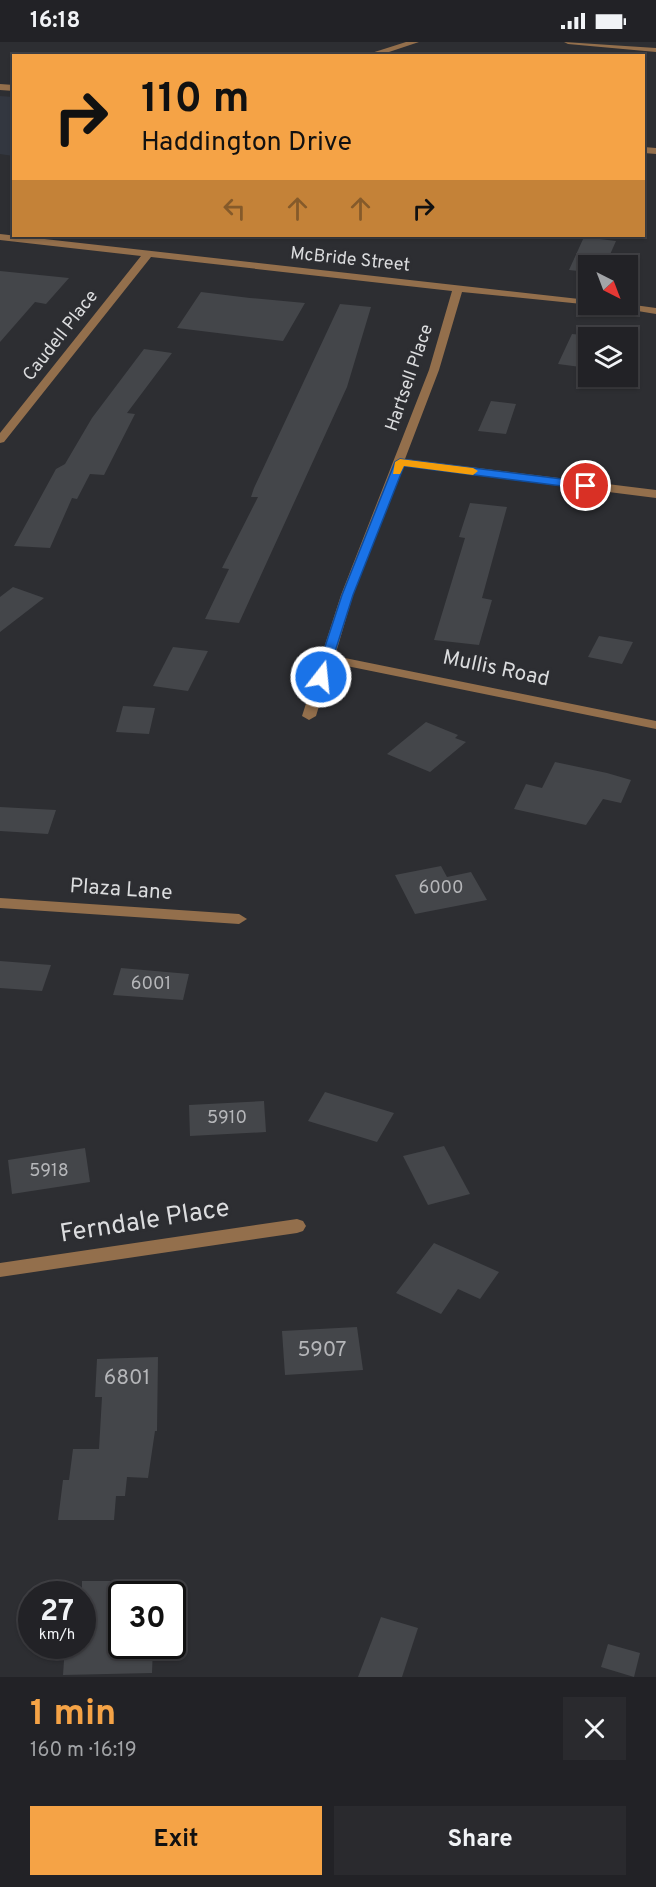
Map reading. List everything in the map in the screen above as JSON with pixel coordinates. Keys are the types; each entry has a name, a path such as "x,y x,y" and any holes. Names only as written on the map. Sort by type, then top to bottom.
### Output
{"street":[{"path":"373,54 415,42"},
{"path":"568,42 656,50"},
{"name":"McBride Street","path":"0,237 578,302"},
{"name":"Caudell Place","path":"0,440 148,254"},
{"name":"Hartsell Place","path":"309,716 347,595 434,370 458,289"},
{"path":"638,309 656,311"},
{"path":"400,462 656,495"},
{"name":"Mullis Road","path":"327,658 656,725"},
{"name":"Plaza Lane","path":"0,903 239,919"},
{"name":"Ferndale Place","path":"0,1270 184,1240 297,1226"}],"shaded area":[{"path":"0,96 12,97 12,156 0,154"}],"building":[{"path":"584,237 616,241 610,255 578,255 578,271 569,270"},
{"path":"0,271 69,278 46,304 35,302 0,342"},
{"path":"201,292 305,303 283,341 177,328"},
{"path":"340,304 371,307 347,387 239,623 205,619 229,569 222,568 258,497 251,497 254,488"},
{"path":"572,334 578,335 578,367 558,364"},
{"path":"144,349 172,353 127,413 135,414 104,475 90,474 77,499 72,498 50,548 14,546 56,469 65,464 92,418"},
{"path":"491,401 516,404 506,434 478,431"},
{"path":"470,503 507,507 482,598 492,600 479,645 434,640 465,538 459,537"},
{"path":"13,587 44,598 0,632 0,597"},
{"path":"599,636 633,642 622,664 588,657"},
{"path":"173,647 208,651 188,691 153,686"},
{"path":"123,706 155,708 149,734 116,732"},
{"path":"426,722 458,735 455,738 466,742 430,772 387,754"},
{"path":"555,762 631,780 621,803 603,799 586,825 514,809 526,784 542,788"},
{"path":"0,807 56,810 48,834 0,831"},
{"path":"441,866 447,877 471,872 487,900 415,914 395,875"},
{"path":"0,961 51,965 42,991 0,988"},
{"path":"121,968 189,974 183,1000 113,995"},
{"path":"325,1092 394,1113 377,1142 308,1121"},
{"path":"264,1101 266,1132 190,1136 189,1105"},
{"path":"444,1146 470,1194 428,1205 403,1156"},
{"path":"85,1148 90,1182 12,1194 8,1160"},
{"path":"434,1243 499,1272 480,1299 458,1289 441,1314 396,1293"},
{"path":"357,1327 363,1370 285,1375 282,1331"},
{"path":"158,1357 157,1431 155,1431 148,1478 127,1477 125,1496 116,1496 114,1520 58,1520 63,1480 69,1480 73,1449 99,1449 102,1397 95,1397 97,1359"},
{"path":"96,1581 108,1581 108,1659 153,1659 152,1673 63,1675 64,1659 96,1659"},
{"path":"381,1617 418,1628 402,1677 358,1677"},
{"path":"608,1644 640,1653 634,1677 601,1667"}],"slow traffic":[{"path":"396,472 400,462 473,471"}],"route":[{"path":"321,677 347,595 400,462 586,486"}]}
